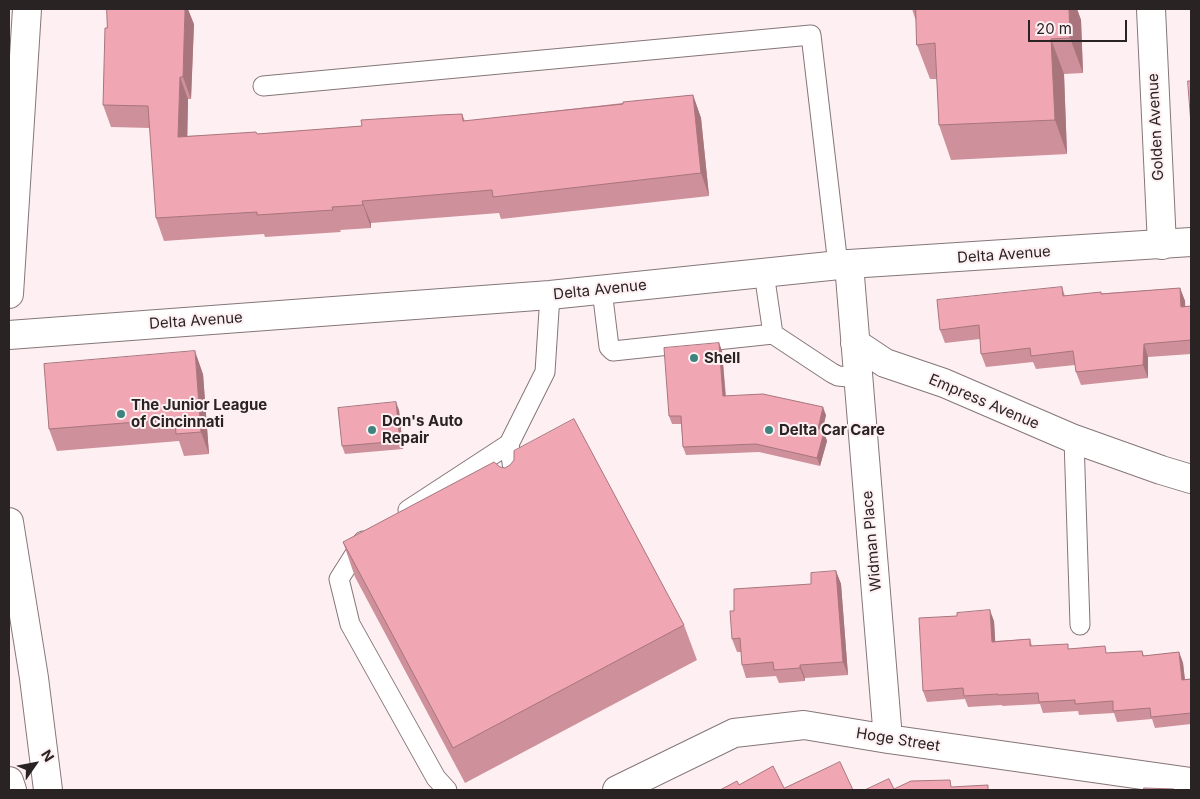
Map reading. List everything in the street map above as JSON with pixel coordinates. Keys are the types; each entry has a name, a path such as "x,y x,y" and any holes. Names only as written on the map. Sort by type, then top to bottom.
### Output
{"main road":[{"path":"9,294 27,9"},
{"name":"Golden Avenue","path":"1150,9 1162,245"},
{"name":"Delta Avenue","path":"9,335 550,295 843,265 1191,242"},
{"path":"843,265 855,343"},
{"name":"Widman Place","path":"855,343 888,739"},
{"name":"Empress Avenue","path":"855,343 885,363 944,383 1074,439 1191,479"},
{"path":"9,522 34,678 48,790"},
{"name":"Hoge Street","path":"617,790 734,733 804,726 1191,782"},
{"path":"9,781 12,790"}],"lane":[{"path":"263,86 811,35 843,265"},
{"path":"764,273 773,334"},
{"path":"602,290 609,347 613,351 773,334 832,373 838,376 858,378"},
{"path":"396,518 509,444 545,372 550,295"},
{"path":"1074,439 1080,625"},
{"path":"509,444 516,491"},
{"path":"380,529 364,539 339,580 350,624 436,778 447,790"}],"building":[{"path":"107,9 185,9 183,77 180,77 178,137 256,132 257,134 362,126 361,120 439,115 462,114 463,121 693,95 701,173 493,197 492,190 362,201 363,205 332,207 333,210 257,215 257,212 156,218 148,106 103,105"},
{"path":"916,9 1069,9 1070,38 1051,39 1055,120 939,125 935,43 917,45"},
{"path":"1188,81 1191,81 1191,124"},
{"path":"1062,287 1063,296 1180,288 1181,307 1191,306 1191,340 1144,344 1143,365 1076,372 1073,351 1031,356 1030,348 981,354 979,325 940,330 937,300"},
{"path":"719,343 723,396 763,394 823,407 818,429 824,432 817,458 756,444 683,447 681,416 669,416 664,348"},
{"path":"195,351 201,432 176,434 175,419 49,429 44,364"},
{"name":"Don's Auto Repair","path":"396,402 400,441 342,446 338,408"},
{"path":"574,419 684,625 453,748 343,542 494,462 500,467 505,468 514,460 514,451"},
{"path":"836,571 843,662 800,665 800,668 774,670 773,662 742,665 740,638 732,639 730,611 734,611 734,589 811,584 811,573"},
{"path":"990,610 992,642 1030,639 1030,646 1068,644 1068,649 1105,646 1106,653 1142,651 1143,656 1179,652 1182,680 1191,679 1191,713 1151,717 1150,708 1113,711 1113,701 1075,704 1075,700 1039,702 1038,693 964,696 963,688 923,691 919,618 957,616 957,613"},
{"path":"840,762 853,790 720,790 737,781 739,785 773,766 784,788"},
{"path":"889,779 894,789 911,781 950,780 951,787 988,785 988,790 865,790"},
{"path":"1144,788 1174,789 1174,790 1144,790"}],"place":[{"name":"Shell","path":"694,358"},
{"name":"The Junior League of Cincinnati","path":"121,414"},
{"name":"Don's Auto Repair","path":"372,430"},
{"name":"Delta Car Care","path":"769,430"}]}
